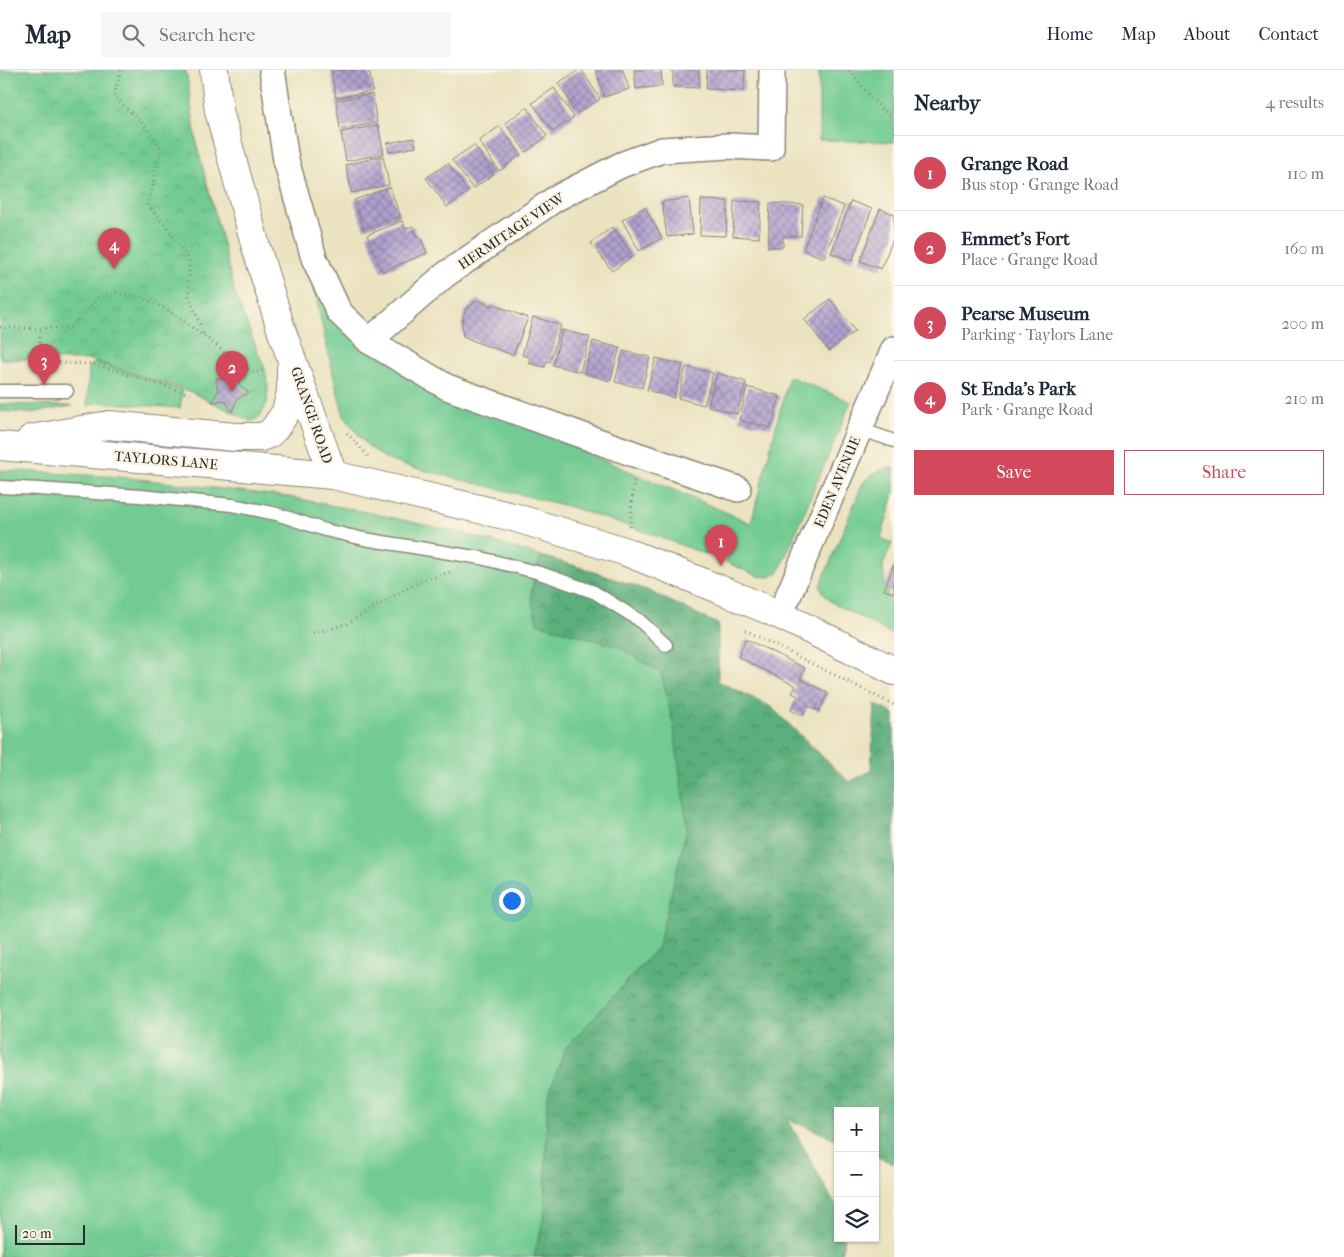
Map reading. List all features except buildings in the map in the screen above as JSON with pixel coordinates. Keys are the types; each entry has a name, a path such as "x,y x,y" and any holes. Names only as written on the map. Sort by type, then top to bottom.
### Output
{"main road":[{"name":"GRANGE ROAD","path":"214,70 219,111 256,247 282,332 333,475 513,517 624,551 780,615 894,671"},
{"path":"0,445 109,425 235,436 260,437 269,434 286,412 290,400 292,381 282,332"},
{"name":"TAYLORS LANE","path":"0,445 333,475"}],"street":[{"path":"272,70 286,160 314,258 339,312 369,341 447,387 636,455 738,489"},
{"name":"HERMITAGE VIEW","path":"369,341 445,275 555,199 621,165 662,150 728,146 771,148 772,70"},
{"name":"EDEN AVENUE","path":"780,615 894,349"}],"lane":[{"path":"0,391 67,391"},
{"path":"860,430 894,441"},
{"path":"0,487 140,496 232,505 276,514 332,532 481,558 540,573 594,592 639,620 666,645"}],"path":[{"path":"121,70 114,96 146,127 161,149 148,205 170,231 189,260 189,296 205,338"},
{"path":"849,70 881,108 894,117"},
{"path":"0,327 40,329 71,327 100,297 115,292 141,297 168,310 215,344 229,357 255,373 265,369"},
{"path":"40,329 39,361 94,364 190,394"},
{"path":"630,529 636,455"},
{"path":"313,633 347,624 409,587 424,580 472,565 481,558"}],"green space":[{"path":"0,70 186,70 197,146 235,294 265,369 268,386 267,403 261,415 255,420 250,421 189,391 92,360 0,359"},
{"path":"819,70 894,70 894,142 819,140"},
{"path":"312,281 460,399 751,523 789,376 851,402 779,572 770,577 758,576 726,562 729,553 712,546 708,555 567,506 388,460 363,441 344,416"},
{"path":"95,362 183,391 180,408 99,402 87,406 89,366"},
{"path":"0,404 73,406 30,413 0,411"},
{"path":"894,468 894,494 881,538 892,543 883,566 885,585 894,613 894,635 831,602 820,586 863,483 877,472"},
{"path":"0,470 122,477 289,497 462,533 582,568 649,591 709,741 652,1257 0,1257"},
{"path":"541,556 649,591 718,624 718,681 771,707 849,782 871,771 875,704 894,714 894,1164 879,1158 879,1107 834,1107 834,1138 788,1119 834,1203 834,1242 844,1242 840,1257 534,1257 545,1211 547,1098 565,1049 658,947 687,828 674,728 661,673 619,647 537,623 531,595"}],"place":[{"name":"St Enda's Park","path":"114,269"},
{"name":"Pearse Museum","path":"44,385"},
{"name":"Emmet’s Fort","path":"232,392"},
{"name":"Grange Road","path":"721,566"}]}
